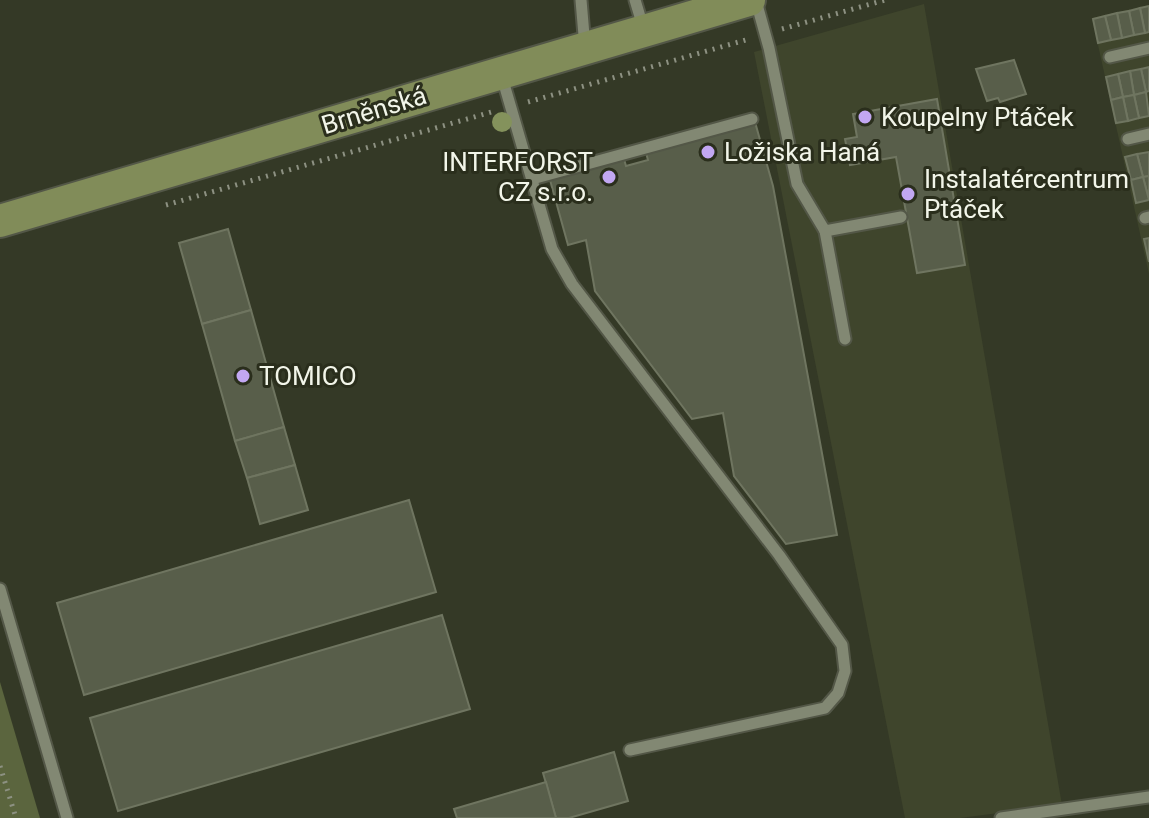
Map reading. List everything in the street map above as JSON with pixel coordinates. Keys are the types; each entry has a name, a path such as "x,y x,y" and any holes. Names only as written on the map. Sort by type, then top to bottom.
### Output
{"main road":[{"name":"Brněnská","path":"0,221 585,47 656,16 749,0"}],"lane":[{"path":"581,0 585,47"},
{"path":"756,0 797,184 825,231 845,339"},
{"path":"1110,57 1149,48"},
{"path":"501,72 552,249 572,284 779,555 842,645 845,671 838,693 825,708 630,750"},
{"path":"532,179 752,119"},
{"path":"1128,139 1149,134"},
{"path":"825,231 901,217"},
{"path":"0,589 67,818"},
{"path":"1001,818 1149,797"}],"path":[{"path":"769,33 885,0"},
{"path":"165,205 753,37"},
{"path":"0,766 16,818"}],"shaded area":[{"path":"924,4 1062,805 960,818 905,818 754,52"},
{"path":"1149,5 1149,274 1092,18"},
{"path":"0,682 40,818 0,818"}],"building":[{"path":"1149,6 1149,32 1145,33 1140,8"},
{"path":"1140,8 1145,33 1134,35 1129,11"},
{"path":"1129,11 1134,35 1122,38 1117,13"},
{"path":"1117,13 1122,38 1111,40 1105,16"},
{"path":"1105,16 1111,40 1098,43 1093,19"},
{"path":"1014,60 1026,94 1000,102 998,98 987,101 976,69"},
{"path":"1149,67 1149,91 1146,92 1141,69"},
{"path":"1141,69 1146,92 1134,95 1130,71"},
{"path":"1130,71 1134,95 1123,97 1118,74"},
{"path":"1118,74 1123,97 1111,100 1106,77"},
{"path":"1146,92 1149,116 1139,118 1134,95"},
{"path":"1134,95 1139,118 1128,121 1123,97"},
{"path":"1123,97 1128,121 1116,123 1111,100"},
{"path":"937,99 965,265 917,273 896,157 850,165 845,139 857,137 853,114"},
{"path":"755,122 773,186 837,535 786,544 734,476 723,413 692,419 595,291 586,240 568,245 550,180 624,159 626,166 648,160 646,153"},
{"path":"1149,152 1149,176 1143,177 1137,154"},
{"path":"1137,154 1143,177 1131,180 1125,157"},
{"path":"1149,176 1149,200 1143,177"},
{"path":"1143,177 1149,200 1136,203 1131,180"},
{"path":"228,229 251,310 202,324 179,243"},
{"path":"1149,238 1149,262 1144,239"},
{"name":"TOMICO","path":"251,310 284,427 235,441 202,324"},
{"path":"284,427 295,465 247,478 235,441"},
{"path":"295,465 308,510 260,524 247,478"},
{"path":"409,500 436,592 84,695 57,603"},
{"path":"442,615 470,709 118,811 90,718"},
{"path":"614,752 628,801 569,818 556,818 543,773"},
{"path":"546,782 556,818 457,818 454,809"}],"place":[{"name":"Koupelny Ptáček","path":"865,117"},
{"name":"Ložiska Haná","path":"708,152"},
{"name":"INTERFORST CZ s.r.o.","path":"609,177"},
{"name":"Instalatércentrum Ptáček","path":"908,194"},
{"name":"TOMICO","path":"243,376"}]}
